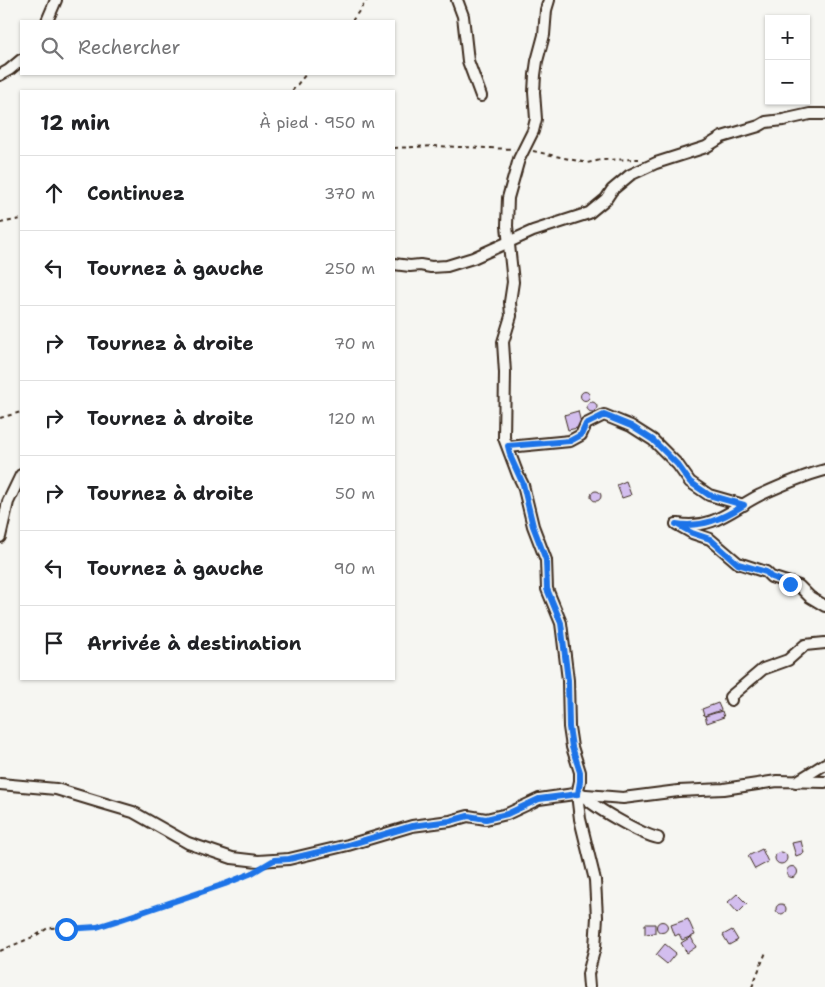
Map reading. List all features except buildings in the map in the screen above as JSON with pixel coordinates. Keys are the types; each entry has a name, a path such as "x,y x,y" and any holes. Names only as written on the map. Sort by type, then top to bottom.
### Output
{"street":[{"path":"47,20 56,0"},
{"path":"457,0 463,16 468,61 481,96"},
{"path":"549,0 546,10 544,35 535,74 536,118 533,131 519,159 508,198 507,226 513,282 510,302 511,316 503,342 505,374 504,438 523,484 533,526 546,560 547,589 561,623 568,680 569,727 572,747 580,772 582,830 595,880 597,917 595,947 588,974 589,987"},
{"path":"0,75 20,61"},
{"path":"395,264 431,267 447,266 473,258 533,231 590,213 606,199 612,190 630,175 656,163 706,147 722,137 759,126 766,122 810,114 825,114"},
{"path":"508,446 570,441 581,435 586,424 604,415 631,426 653,440 678,465 690,482 709,495 744,505"},
{"path":"825,470 790,481 717,520 687,525 676,524 692,533 710,539 738,564 766,572 771,577 799,586 810,597 825,606"},
{"path":"0,537 8,502 20,477"},
{"path":"730,700 763,669 788,660 805,645 825,643"},
{"path":"796,782 825,764"},
{"path":"0,784 56,789 90,799 133,812 188,843 232,858 258,861 298,857 348,845 412,826 450,821 468,816 486,819 507,814 539,799 580,794 623,798 777,782 825,782"},
{"path":"580,794 601,810 658,838"}],"path":[{"path":"353,20 367,0"},
{"path":"293,90 305,75"},
{"path":"0,223 20,219"},
{"path":"0,418 20,412"},
{"path":"0,951 35,936 48,928 97,927 225,884 259,869"},
{"path":"752,987 766,952"}],"route":[{"path":"66,929 97,927 119,920 225,884 252,873 274,860 289,859 348,845 412,826 450,821 468,816 486,819 507,814 539,799 578,794 580,772 572,747 569,727 569,688 561,623 547,589 546,571 548,566 533,526 528,509 528,499 508,446 570,441 581,435 586,424 604,415 631,426 653,440 678,465 690,482 709,495 744,505 717,520 702,524 676,524 692,533 710,539 738,564 766,572 771,577 790,584"}]}
